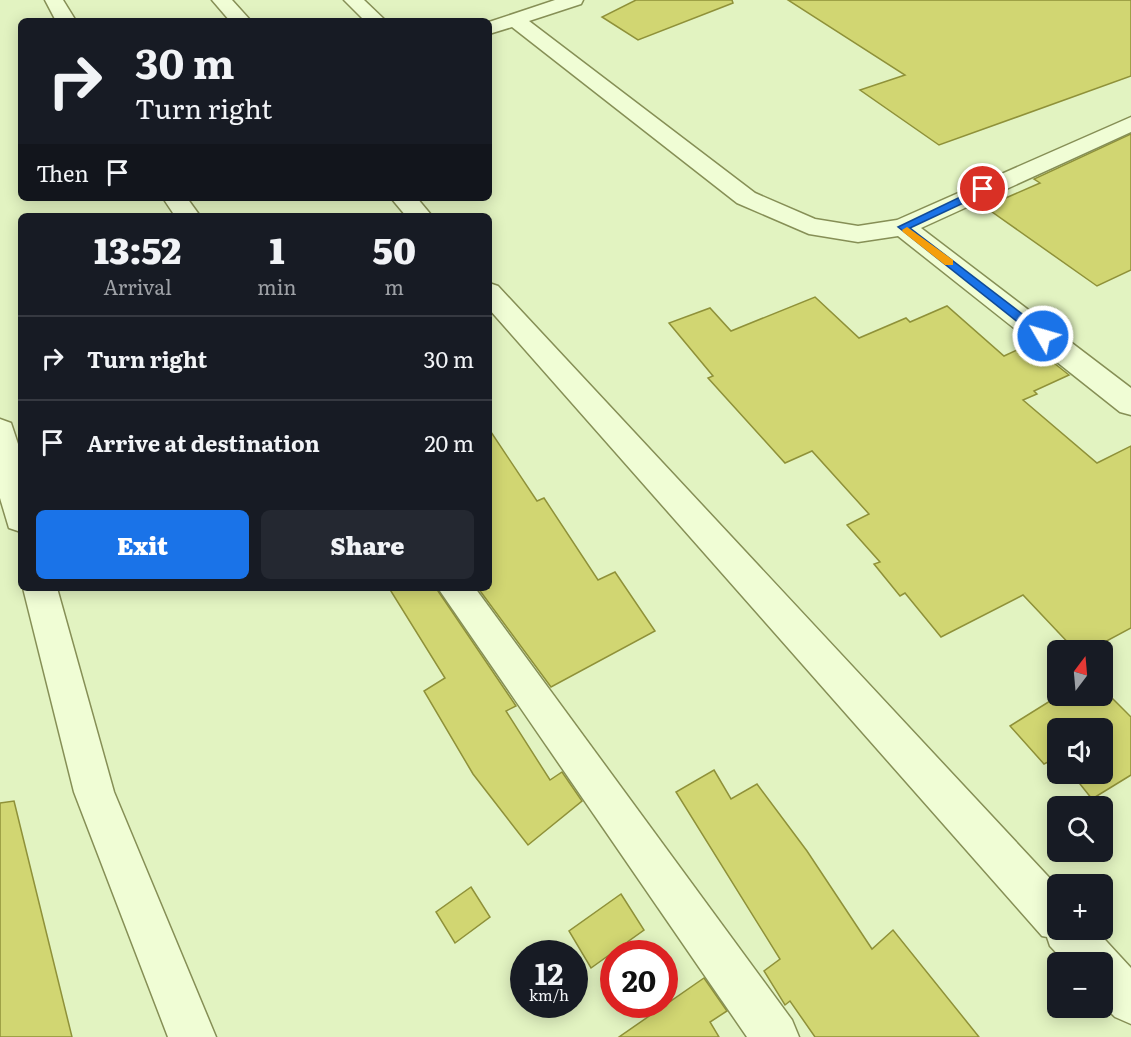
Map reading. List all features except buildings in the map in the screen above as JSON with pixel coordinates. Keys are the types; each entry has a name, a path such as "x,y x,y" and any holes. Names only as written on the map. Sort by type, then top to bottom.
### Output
{"lane":[{"path":"54,0 64,18"},
{"path":"221,0 238,18"},
{"path":"353,0 373,18"},
{"path":"492,27 517,21 574,0"},
{"path":"517,21 746,198 809,226 858,234 903,227 1131,124"},
{"path":"406,201 417,213"},
{"path":"903,227 1131,404"},
{"path":"492,295 1047,908"},
{"path":"0,431 18,506"},
{"path":"41,591 94,792 192,1037"},
{"path":"457,591 775,1037"},
{"path":"1075,940 1086,952"},
{"path":"1113,982 1131,1001"}],"slow traffic":[{"path":"907,230 949,263"}],"route":[{"path":"983,189 903,227 1043,336"}]}
